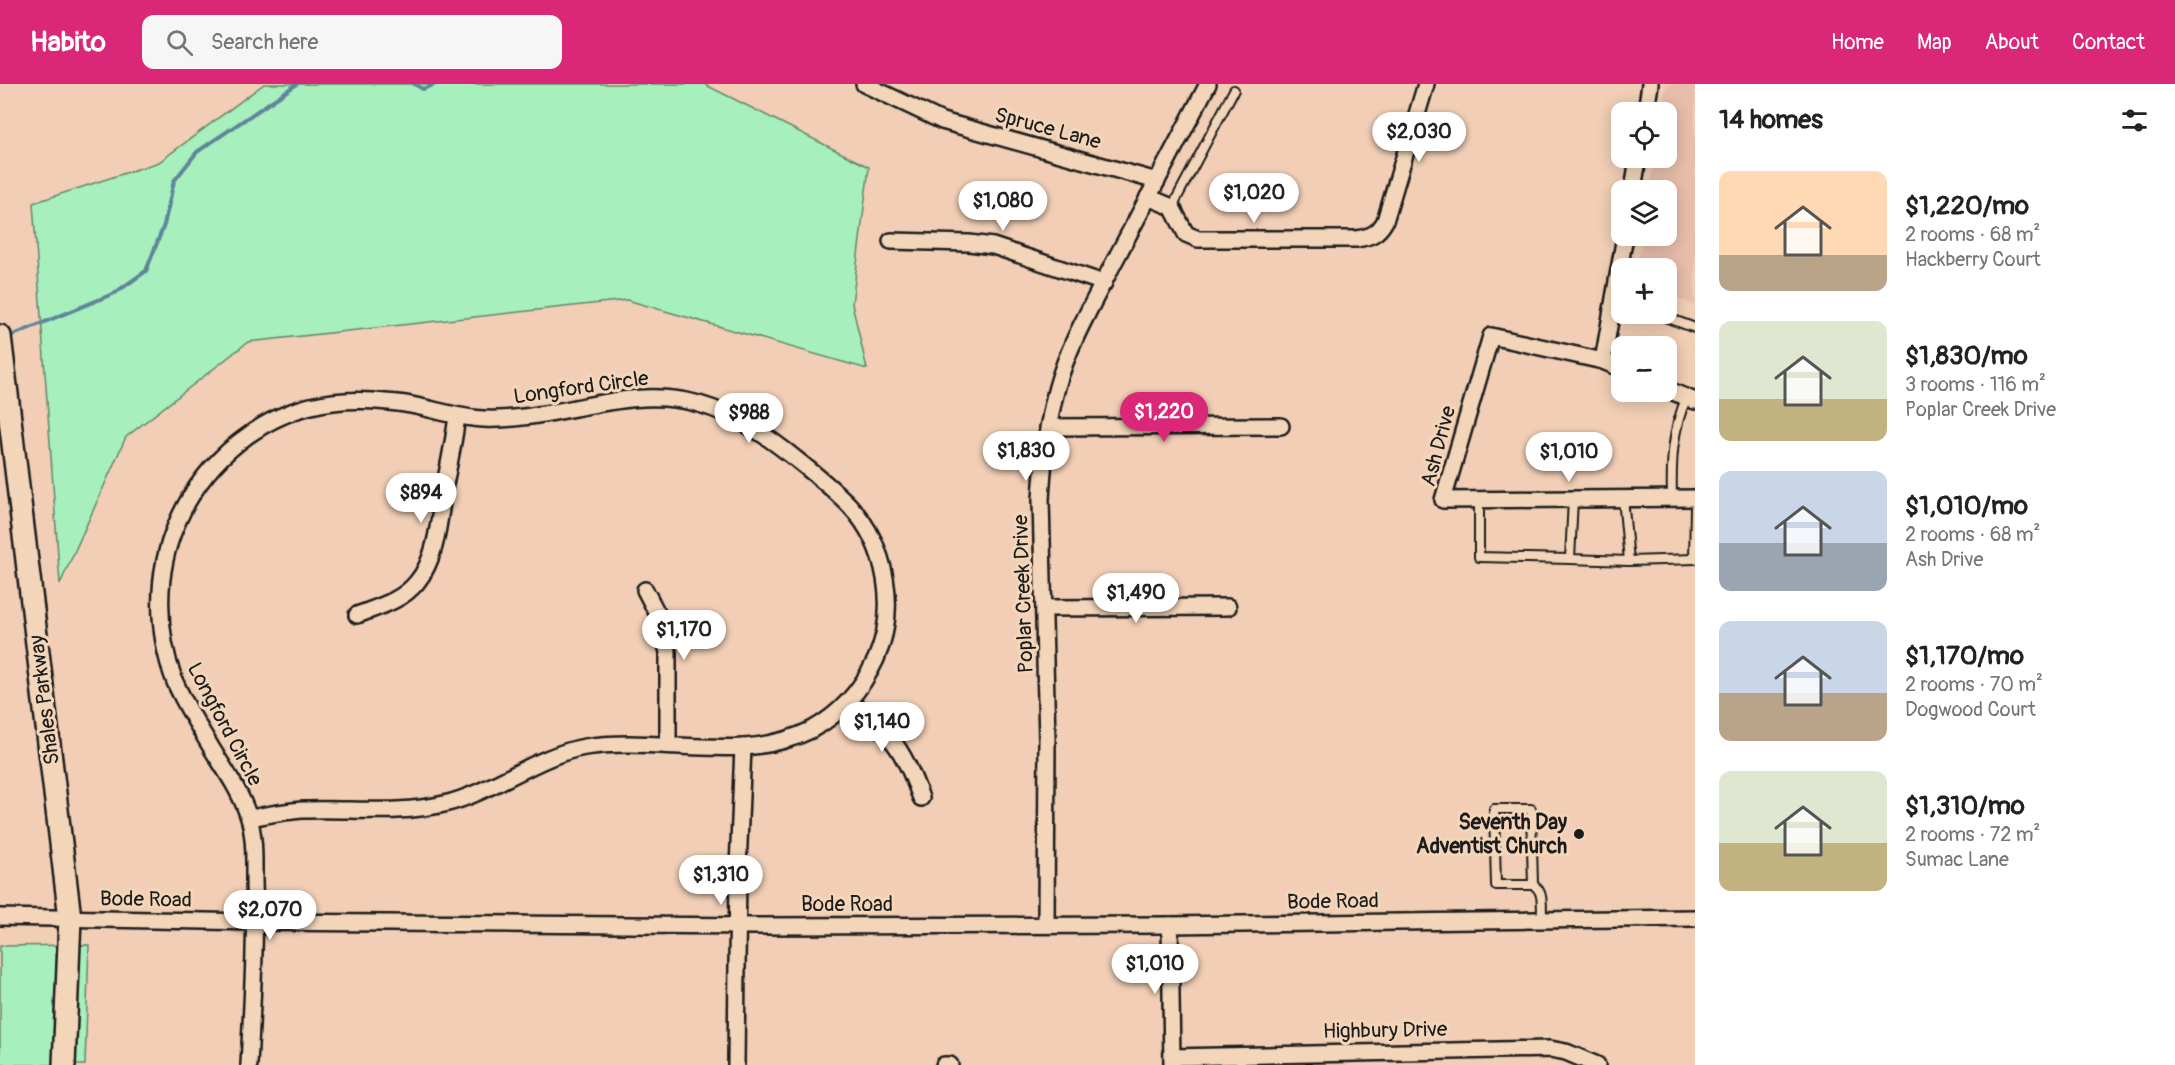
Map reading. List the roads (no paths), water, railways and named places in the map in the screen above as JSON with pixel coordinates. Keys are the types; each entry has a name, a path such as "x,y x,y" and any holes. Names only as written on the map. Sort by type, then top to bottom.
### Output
{"street":[{"name":"Spruce Lane","path":"864,84 942,121 1130,171 1157,181"},
{"name":"Poplar Creek Drive","path":"1046,924 1047,740 1041,500 1043,460 1048,428 1057,386 1089,310 1208,84"},
{"path":"1148,197 1172,207 1186,234 1198,239 1368,238 1381,229 1389,209 1426,84"},
{"path":"1647,102 1650,84"},
{"path":"891,241 969,243 993,246 1104,283"},
{"path":"1611,364 1603,361 1612,324"},
{"name":"Shales Parkway","path":"0,336 70,918 64,1065"},
{"name":"Ash Drive","path":"1603,361 1491,336 1443,500 1695,498"},
{"path":"1677,393 1691,399"},
{"name":"Longford Circle","path":"649,397 679,399 702,405 758,429 812,471 850,506 873,539 880,558 887,595 885,627 880,650 870,672 849,702 826,720 807,732 774,742 742,747 590,746 569,751 446,803 379,811 295,811 250,819 228,774 182,697 172,675 166,649 162,622 163,571 167,550 184,507 208,471 227,452 276,418 331,402 365,400 407,404 457,416 484,419 518,418 624,399 649,397"},
{"path":"357,615 389,603 405,594 417,582 425,568 436,532 457,416"},
{"path":"1048,428 1281,426"},
{"path":"645,590 658,615 668,652 668,745"},
{"path":"1045,608 1228,608"},
{"path":"849,702 890,736 910,766 921,798"},
{"path":"736,1065 742,747"},
{"path":"249,1065 255,922 250,819"},
{"name":"Bode Road","path":"0,917 255,922 737,925 1170,925 1695,918"},
{"path":"1170,925 1172,1061"},
{"name":"Highbury Drive","path":"1172,1061 1550,1049 1566,1052 1597,1065"},
{"path":"944,1065 950,1065"}],"lane":[{"path":"1172,207 1234,90"},
{"path":"1677,321 1695,328"},
{"path":"1672,499 1671,467 1677,420 1691,399"},
{"path":"1623,498 1629,561"},
{"path":"1479,499 1479,557 1629,561 1694,559 1695,508"},
{"path":"1570,559 1574,499"},
{"path":"1533,885 1496,885 1494,809 1531,809 1533,885 1540,892 1542,920"}],"waterway":[{"path":"6,338 115,293 146,271 164,225 174,181 197,152 297,84"},
{"path":"414,84 423,89 436,84"}],"place":[{"name":"Seventh Day Adventist Church","path":"1579,834"}]}
